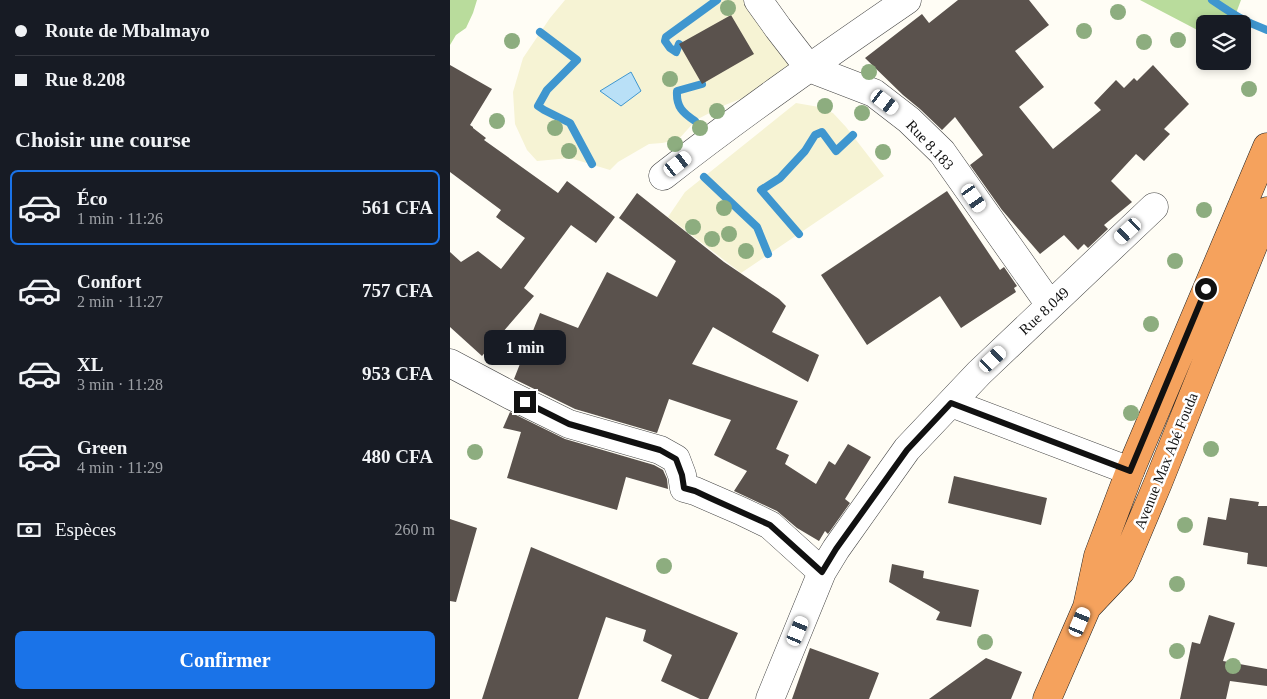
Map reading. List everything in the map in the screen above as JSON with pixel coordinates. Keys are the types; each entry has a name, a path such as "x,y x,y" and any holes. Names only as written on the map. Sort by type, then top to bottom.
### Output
{"highway":[{"path":"1087,607 1098,556 1130,471 1267,147"},
{"name":"Avenue Max Abé Fouda","path":"1047,699 1087,607 1121,572 1267,211"}],"street":[{"path":"758,0 809,68"},
{"path":"663,176 709,140 907,0"},
{"name":"Rue 8.183","path":"809,68 874,93 909,120 942,152 1050,305"},
{"name":"Rue 8.049","path":"770,699 822,572 836,549 907,450 979,373 1154,207"},
{"path":"450,363 569,424 660,450 676,459 682,475 684,488 695,491 770,525 822,572"},
{"path":"951,403 1130,471"}],"shaded area":[{"path":"565,0 743,0 793,68 753,94 725,105 696,120 678,140 649,144 618,162 610,170 570,158 537,161 527,150 515,124 513,92 523,58 550,18"},
{"path":"796,103 819,107 833,113 884,176 741,273 668,217 685,192"}],"green space":[{"path":"450,0 477,0 466,28 456,35 450,45"},
{"path":"1140,0 1241,0 1235,15 1196,15 1196,29"}],"water":[{"path":"631,72 641,91 621,106 600,91"}],"building":[{"path":"958,0 1029,0 1049,25 1015,51 1044,87 1019,107 1053,149 1101,110 1094,103 1116,80 1124,88 1134,78 1137,81 1153,65 1189,104 1164,129 1170,134 1144,161 1136,154 1111,181 1132,202 1104,225 1108,229 1088,248 1084,244 1078,250 1064,235 1040,254 1002,210 970,165 983,155 955,117 942,130 865,58 922,14 929,23"},
{"path":"731,15 754,54 702,84 679,44"},
{"path":"450,65 492,89 470,125 486,138 484,140 558,193 567,181 615,217 596,243 571,225 524,288 534,296 482,356 450,327 450,252 461,262 478,251 501,269 525,238 496,217 501,210 450,172"},
{"path":"947,191 1000,270 1004,267 1017,286 1014,288 1016,292 961,328 940,296 867,345 821,275"},
{"path":"637,193 724,262 779,299 786,306 772,332 819,355 808,382 713,327 692,364 798,401 776,449 789,455 785,464 816,484 829,461 835,465 848,444 871,457 845,499 850,503 828,534 825,531 819,541 797,528 777,511 734,491 747,471 714,455 731,420 669,399 657,433 575,409 514,379 540,313 578,328 607,272 657,297 676,261 619,218"},
{"path":"510,412 565,439 654,465 663,470 667,479 668,489 626,477 617,510 507,478 521,432 503,428"},
{"path":"954,476 1047,498 1041,525 948,503"},
{"path":"1230,498 1259,502 1258,506 1267,506 1267,567 1247,564 1248,553 1203,545 1208,517 1226,520"},
{"path":"450,519 477,528 456,602 450,601"},
{"path":"531,547 738,633 708,699 700,699 661,681 672,655 643,641 646,630 606,617 578,699 482,699"},
{"path":"892,564 924,571 923,578 979,590 971,627 936,620 940,612 889,582"},
{"path":"1209,615 1235,623 1223,661 1267,669 1267,686 1230,681 1226,699 1180,699 1192,642 1200,644"},
{"path":"810,648 879,673 869,699 792,699"},
{"path":"986,658 1022,672 1011,699 929,699"}],"waterway":[{"path":"679,44 676,52 665,41 666,37 717,0"},
{"path":"1212,0 1238,17 1267,30"},
{"path":"540,32 577,60 547,90 538,106 570,123 592,164"},
{"path":"695,121 681,109 677,91 702,84"},
{"path":"799,234 761,190 780,178 805,151 815,135 822,132 836,151 853,135"},
{"path":"704,177 757,227 768,254"}],"route":[{"path":"525,402 569,424 660,450 676,459 682,475 684,488 695,491 770,525 822,572 836,549 907,450 951,403 1130,471 1206,289"}]}
